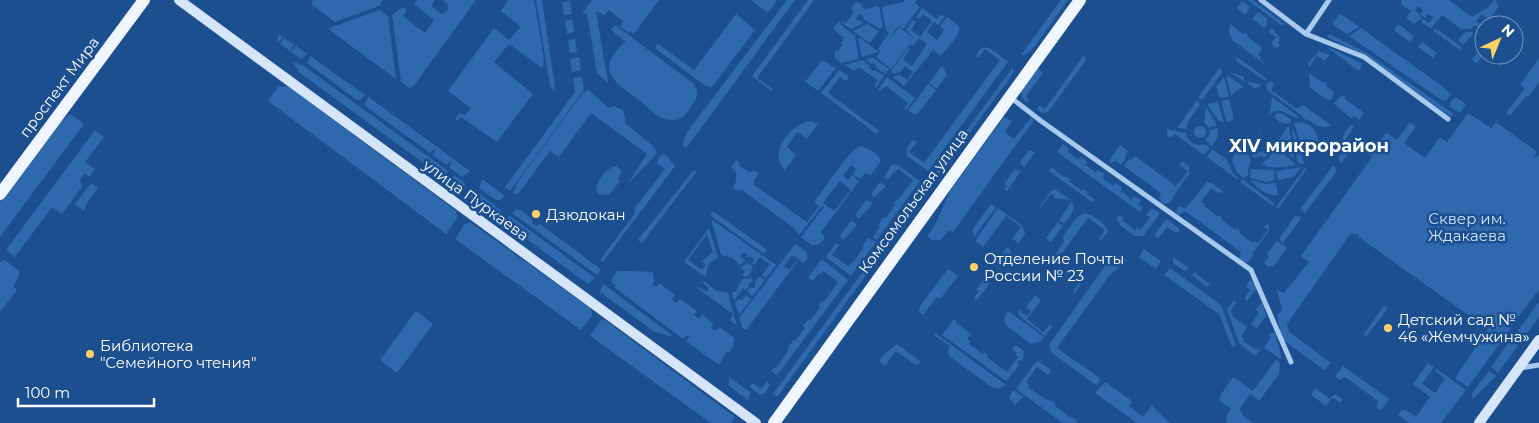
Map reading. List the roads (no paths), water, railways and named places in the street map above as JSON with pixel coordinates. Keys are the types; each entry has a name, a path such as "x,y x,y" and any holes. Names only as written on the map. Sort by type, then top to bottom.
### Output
{"main road":[{"name":"проспект Мира","path":"0,194 144,0"},
{"name":"улица Пуркаева","path":"178,0 756,423"},
{"name":"Комсомольская улица","path":"774,423 1080,0"},
{"path":"1479,423 1539,340"}],"street":[{"path":"1261,0 1306,34 1364,57 1448,119"},
{"path":"1306,34 1329,0"},
{"path":"1009,97 1252,270 1291,362"},
{"path":"1519,368 1539,365"}],"place":[{"name":"Дзюдокан","path":"536,214"},
{"name":"Отделение Почты России № 23","path":"974,267"},
{"name":"Детский сад № 46 «Жемчужина»","path":"1388,328"},
{"name":"Библиотека \"Семейного чтения\"","path":"90,354"}],"district":[{"name":"XIV микрорайон","path":"1309,146"}],"park label":[{"name":"Сквер им. Ждакаева","path":"1467,226"}]}
